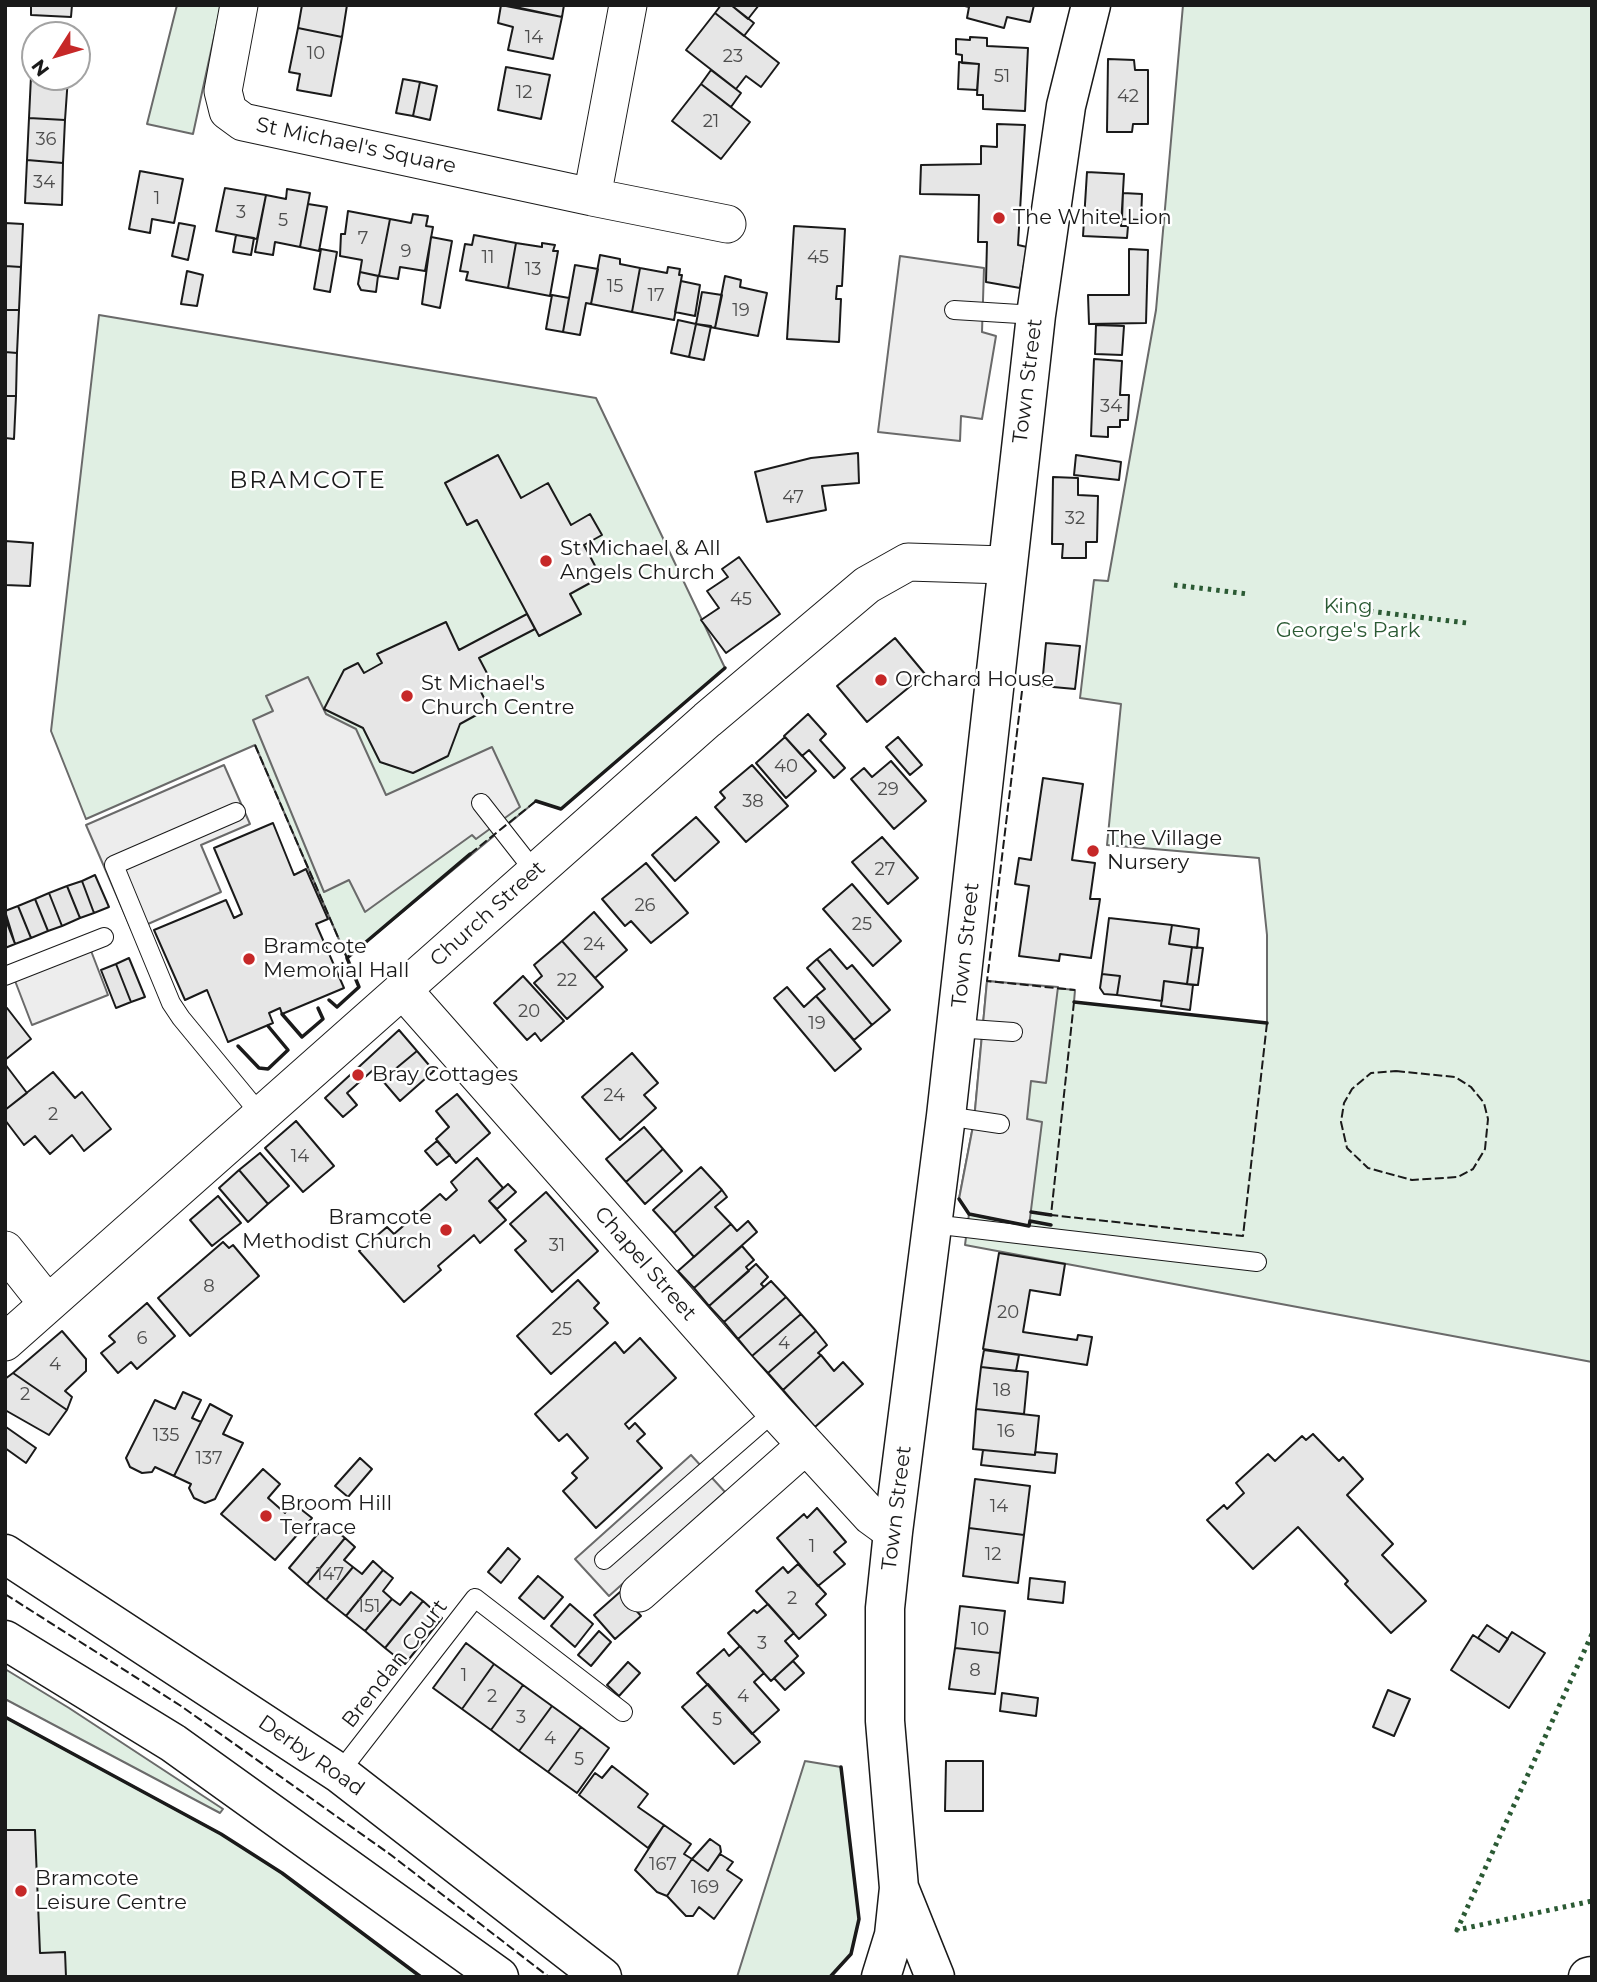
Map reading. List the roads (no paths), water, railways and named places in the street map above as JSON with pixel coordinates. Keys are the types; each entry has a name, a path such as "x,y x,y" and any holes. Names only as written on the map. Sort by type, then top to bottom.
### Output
{"main road":[{"name":"Town Street","path":"881,1977 894,1935 899,1888 885,1721 885,1608 893,1532 946,1116 1005,565 1036,315 1066,106 1091,5"},
{"name":"Derby Road","path":"5,1555 339,1773 602,1977"},
{"path":"5,1640 173,1743 499,1977"},
{"name":"Town Street","path":"899,1888 935,1977"}],"street":[{"name":"St Michael's Square","path":"239,5 223,91 228,111 243,122 727,224"},
{"path":"592,197 628,5"},
{"name":"Church Street","path":"5,1342 717,712 884,574 908,562 926,560 1005,565"},
{"name":"Chapel Street","path":"403,990 775,1411 872,1516 893,1532"},
{"path":"5,1250 47,1303"},
{"path":"639,1593 806,1445"}],"lane":[{"path":"954,310 1036,315"},
{"path":"481,803 535,872"},
{"path":"236,812 114,865 172,1003 181,1018 261,1115"},
{"path":"5,976 104,937"},
{"path":"956,1028 1013,1032"},
{"path":"946,1116 1000,1124"},
{"path":"932,1224 1257,1262"},
{"path":"604,1560 775,1411"},
{"name":"Brendan Court","path":"339,1773 475,1598 623,1712"}],"place":[{"name":"The White Lion","path":"999,218"},
{"name":"St Michael & All Angels Church","path":"546,561"},
{"name":"Orchard House","path":"881,680"},
{"name":"St Michael's Church Centre","path":"407,696"},
{"name":"The Village Nursery","path":"1093,851"},
{"name":"Bramcote Memorial Hall","path":"249,959"},
{"name":"Bray Cottages","path":"358,1075"},
{"name":"Bramcote Methodist Church","path":"446,1230"},
{"name":"Broom Hill Terrace","path":"266,1516"},
{"name":"Bramcote Leisure Centre","path":"21,1891"}],"district":[{"name":"BRAMCOTE","path":"308,481"}],"park label":[{"name":"King George's Park","path":"1348,619"}]}
